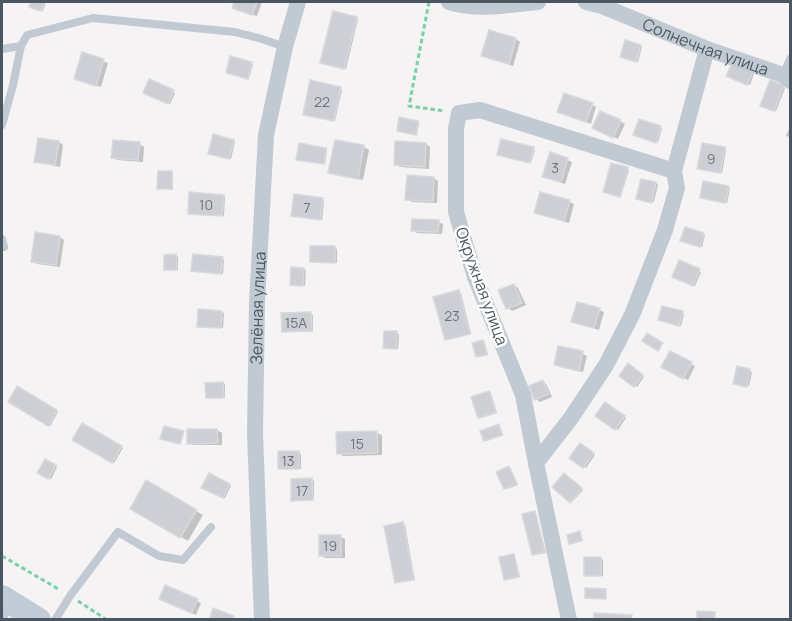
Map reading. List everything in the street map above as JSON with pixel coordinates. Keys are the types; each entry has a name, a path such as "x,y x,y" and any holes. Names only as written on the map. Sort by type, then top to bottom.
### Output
{"main road":[{"path":"5,606 39,620"}],"street":[{"name":"Зелёная улица","path":"262,620 255,433 257,303 266,135 285,47 298,2"},
{"path":"449,2 493,7 503,4 538,2"},
{"name":"Солнечная улица","path":"586,2 602,6 707,49 787,78"},
{"path":"536,463 571,418 606,365 632,315 665,230 677,188 674,171 707,49"},
{"path":"459,113 480,110 674,171"},
{"name":"Окружная улица","path":"459,113 456,129 456,212 475,277 523,395 569,620"}],"lane":[{"path":"2,124 21,46 27,35 93,18 235,32 285,47"},
{"path":"2,49 21,46"},
{"path":"787,78 790,59"},
{"path":"54,620 118,532 159,556 183,560 211,527"}],"path":[{"path":"429,2 409,106 459,113"},
{"path":"2,556 107,620"}],"building":[{"path":"31,2 45,2 41,11 29,7"},
{"path":"234,2 257,2 252,15 232,8"},
{"path":"333,11 357,17 344,69 320,63"},
{"path":"489,30 516,38 509,64 481,56"},
{"path":"625,40 641,45 636,62 620,57"},
{"path":"82,52 104,59 96,86 74,79"},
{"path":"230,56 252,62 248,79 226,73"},
{"path":"732,63 753,72 747,85 726,76"},
{"path":"149,79 174,90 168,104 143,93"},
{"path":"310,80 341,87 334,121 303,115"},
{"path":"770,80 784,85 774,111 760,106"},
{"path":"564,93 593,103 586,122 557,112"},
{"path":"600,111 621,120 613,138 592,128"},
{"path":"399,117 418,121 416,135 397,131"},
{"path":"639,119 661,126 656,143 633,135"},
{"path":"213,134 234,140 229,159 208,154"},
{"path":"38,138 59,141 55,165 34,162"},
{"path":"501,139 534,147 530,163 497,155"},
{"path":"113,140 140,142 138,160 111,158"},
{"path":"335,140 364,145 358,179 328,173"},
{"path":"395,141 426,143 425,167 394,165"},
{"path":"299,143 326,148 324,164 296,160"},
{"path":"702,143 725,147 720,173 697,169"},
{"path":"550,152 568,158 561,182 542,177"},
{"path":"611,163 628,167 620,197 603,192"},
{"path":"158,171 172,171 172,189 157,189"},
{"path":"407,175 434,177 433,201 405,200"},
{"path":"641,179 656,182 652,203 636,199"},
{"path":"703,181 729,186 725,203 700,198"},
{"path":"189,192 224,195 222,216 188,214"},
{"path":"540,192 570,200 564,221 534,213"},
{"path":"294,194 323,198 320,220 291,216"},
{"path":"412,219 439,220 438,232 411,231"},
{"path":"685,227 704,233 700,247 680,241"},
{"path":"35,232 60,236 56,265 31,262"},
{"path":"310,246 335,246 335,263 310,262"},
{"path":"176,254 177,270 164,270 164,255"},
{"path":"193,254 223,257 221,274 191,271"},
{"path":"679,260 700,269 693,286 672,277"},
{"path":"291,267 304,268 303,286 290,285"},
{"path":"514,284 522,303 506,309 498,290"},
{"path":"459,290 470,334 445,340 433,297"},
{"path":"577,302 600,308 594,328 571,322"},
{"path":"662,306 683,311 679,326 658,320"},
{"path":"198,309 222,311 221,328 197,327"},
{"path":"311,312 312,331 282,332 281,313"},
{"path":"384,331 397,331 396,349 383,348"},
{"path":"647,333 663,343 658,351 642,341"},
{"path":"483,340 487,354 476,357 472,343"},
{"path":"558,346 583,351 579,371 554,365"},
{"path":"670,351 692,362 683,379 661,367"},
{"path":"628,363 643,375 634,387 619,376"},
{"path":"737,366 750,369 747,387 733,384"},
{"path":"543,380 549,394 534,400 529,386"},
{"path":"223,382 224,398 206,398 205,383"},
{"path":"17,386 57,410 48,426 8,402"},
{"path":"489,391 496,412 478,418 471,397"},
{"path":"605,402 625,416 615,430 595,416"},
{"path":"82,423 122,446 112,463 72,440"},
{"path":"499,424 502,435 484,441 480,431"},
{"path":"164,426 184,431 180,444 160,439"},
{"path":"187,429 217,429 218,443 187,444"},
{"path":"377,431 378,453 337,454 336,432"},
{"path":"580,443 594,453 583,468 569,458"},
{"path":"278,451 299,451 299,469 278,469"},
{"path":"45,459 56,465 48,479 37,473"},
{"path":"509,466 517,484 504,489 496,472"},
{"path":"209,473 230,484 223,498 201,488"},
{"path":"564,473 582,488 570,503 552,487"},
{"path":"312,478 313,500 291,501 291,479"},
{"path":"146,480 197,510 180,538 130,509"},
{"path":"535,511 545,552 532,555 522,514"},
{"path":"403,522 414,579 395,583 384,526"},
{"path":"580,531 582,540 569,544 567,535"},
{"path":"319,535 341,535 341,556 319,556"},
{"path":"514,554 519,576 504,580 499,557"},
{"path":"584,557 601,557 601,576 584,576"},
{"path":"165,585 198,599 191,613 159,599"},
{"path":"585,588 606,589 606,599 585,598"},
{"path":"213,608 234,616 232,620 209,620"},
{"path":"697,611 715,612 715,620 697,620"},
{"path":"594,613 632,615 631,620 594,620"}]}
